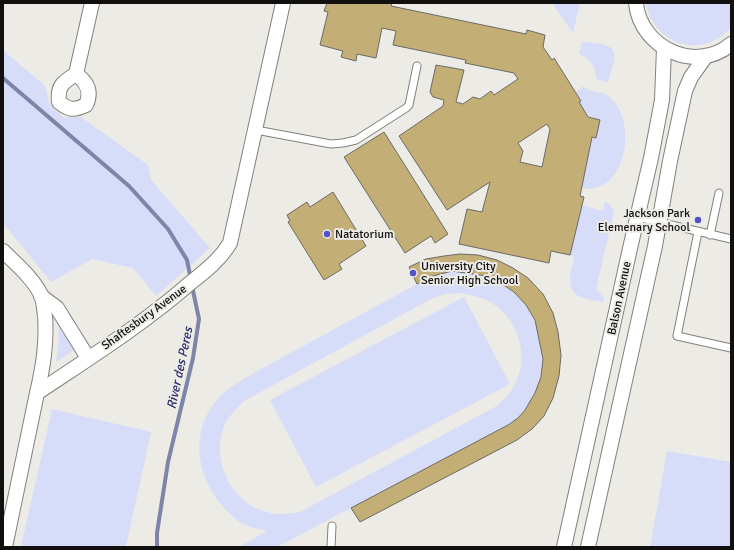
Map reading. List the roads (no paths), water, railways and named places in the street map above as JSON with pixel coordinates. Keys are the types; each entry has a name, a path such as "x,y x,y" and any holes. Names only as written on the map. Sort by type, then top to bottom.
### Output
{"street":[{"path":"76,74 92,3"},
{"name":"Shaftesbury Avenue","path":"37,393 174,298 214,263 223,254 230,243 283,3"},
{"path":"635,5 640,20 654,41 664,48 679,55 693,57 706,56 714,54 731,44"},
{"name":"Balson Avenue","path":"564,547 651,158 662,100 664,48"},
{"name":"Balson Avenue","path":"588,547 659,223 685,91 692,77 706,56"},
{"path":"3,251 33,283 42,296 57,308 88,358"},
{"path":"4,547 45,352 46,329 42,296"}],"lane":[{"path":"256,130 331,144 356,140 409,105 417,66"},
{"path":"710,234 719,193"},
{"path":"637,217 731,239"},
{"path":"698,232 677,336 731,348"},
{"path":"331,547 332,526"}],"waterway":[{"name":"River des Peres","path":"3,78 129,186 168,229 187,260 191,280"},
{"name":"River des Peres","path":"157,547 157,533 168,462 193,358 199,319 192,286"}],"place":[{"name":"Jackson Park Elemenary School","path":"698,220"},
{"name":"Natatorium","path":"327,234"},
{"name":"University City Senior High School","path":"413,273"}]}
